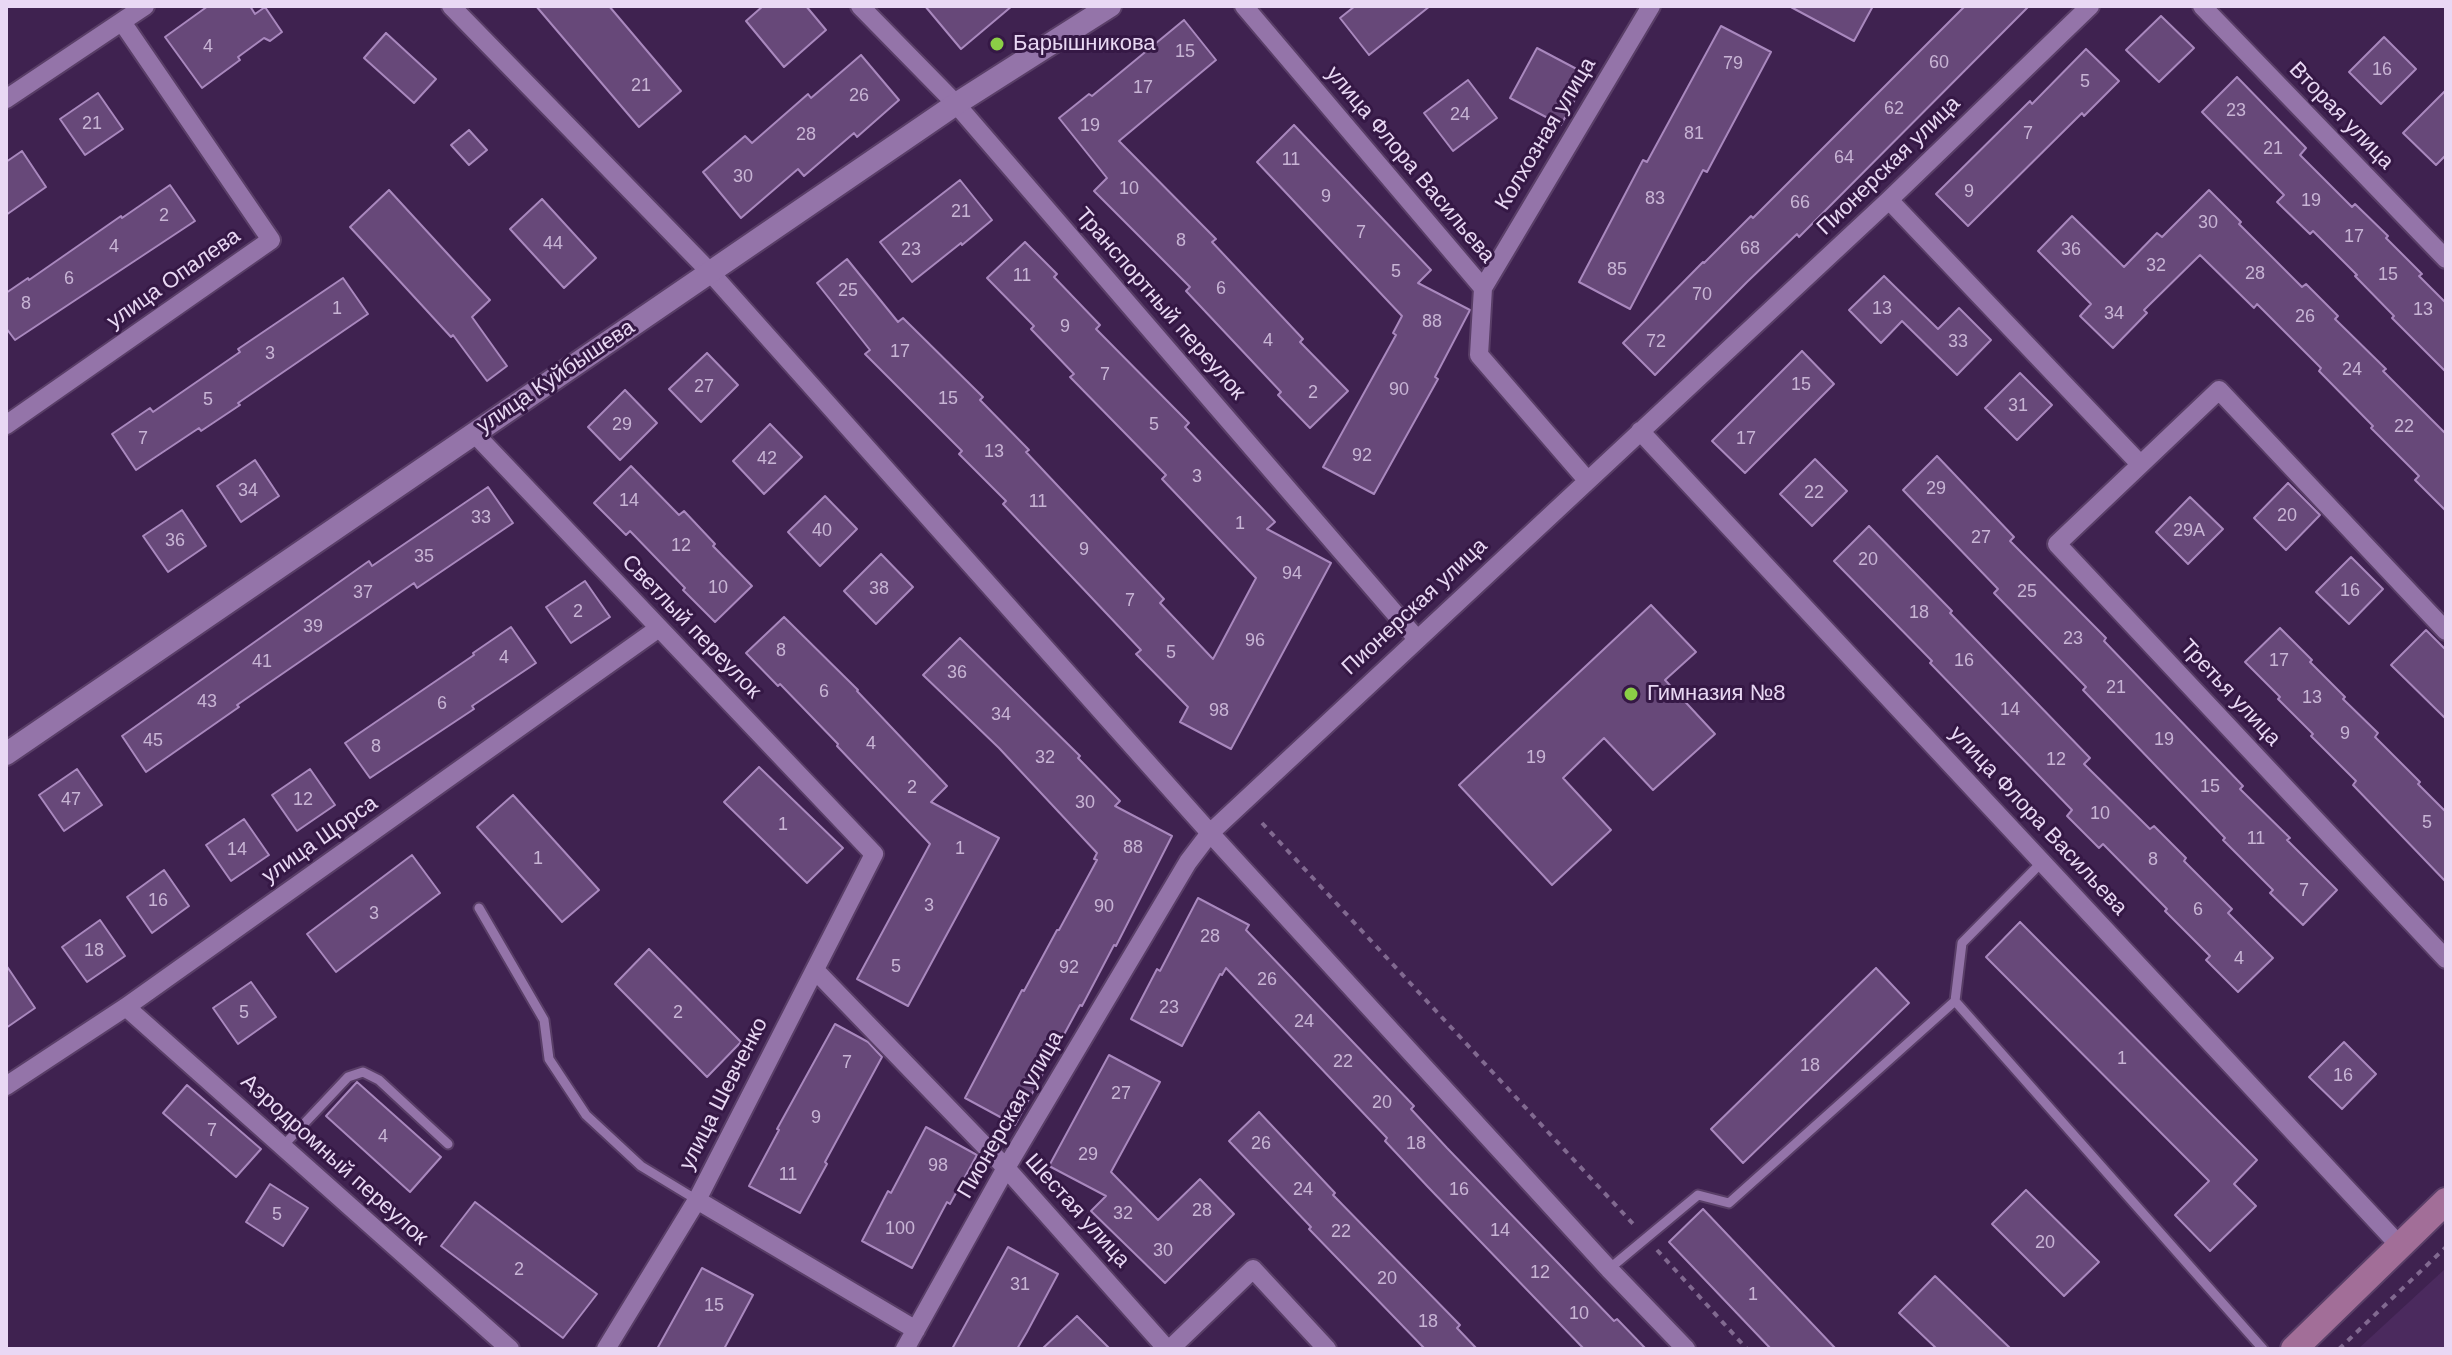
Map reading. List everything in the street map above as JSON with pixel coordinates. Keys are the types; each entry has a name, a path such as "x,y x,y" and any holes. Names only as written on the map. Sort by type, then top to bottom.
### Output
{"main road":[{"path":"2294,1349 2446,1201"}],"street":[{"path":"6,99 145,6"},
{"path":"451,6 710,272 1210,833 1686,1349"},
{"name":"Транспортный переулок","path":"860,6 956,104 1417,639"},
{"name":"улица Куйбышева","path":"6,754 956,104 1110,6"},
{"name":"улица Флора Васильева","path":"1244,6 1483,288 1479,355 1587,480"},
{"name":"Колхозная улица","path":"1483,288 1651,6"},
{"name":"Пионерская улица","path":"905,1349 1006,1168 1188,862 1210,833 1889,200 2090,6"},
{"name":"Вторая улица","path":"2202,6 2446,259"},
{"name":"улица Опалева","path":"6,425 271,240 122,22"},
{"path":"1889,200 2140,464"},
{"name":"Третья улица","path":"2446,631 2219,390 2057,544 2446,959"},
{"name":"улица Флора Васильева","path":"1640,431 2400,1246"},
{"name":"Светлый переулок","path":"474,433 874,854"},
{"name":"улица Щорса","path":"6,1086 126,1007 659,628"},
{"name":"улица Шевченко","path":"606,1349 697,1200 874,854"},
{"name":"Шестая улица","path":"815,970 1006,1168 1169,1349 1253,1269 1327,1349"},
{"name":"Аэродромный переулок","path":"126,1007 510,1349"},
{"path":"697,1200 916,1330"}],"lane":[{"path":"1609,1269 1698,1195 1729,1203 1955,1001 1962,943 2043,861"},
{"path":"479,908 544,1020 549,1059 586,1115 641,1166 697,1200"},
{"path":"1955,1001 2263,1349"},
{"path":"283,1146 348,1077 363,1072 379,1080 448,1144"}],"path":[{"path":"1262,823 1747,1349"},
{"path":"2339,1349 2446,1247"}],"shaded area":[{"path":"2446,1268 2446,1349 2358,1349"}],"building":[{"path":"208,6 250,6 255,14 265,7 282,32 270,41 264,38 202,88 165,37"},
{"path":"536,6 609,6 681,91 639,127"},
{"path":"763,6 806,6 826,30 784,67 746,21"},
{"path":"925,6 1012,6 961,49"},
{"path":"1355,6 1430,6 1369,55 1340,18"},
{"path":"1789,6 1873,6 1854,41"},
{"path":"1965,6 2029,6 1799,237 1797,234 1655,375 1623,343"},
{"path":"2161,16 2194,48 2159,82 2126,50"},
{"path":"1184,20 1216,60 1119,141 1216,239 1212,242 1303,339 1300,342 1348,391 1310,428 1278,395 1281,392 1186,291 1190,287 1094,191 1107,178 1059,118 1089,94 1092,96"},
{"path":"1721,26 1771,52 1707,172 1703,170 1630,309 1579,282 1643,160 1647,162"},
{"path":"386,33 436,79 414,103 364,58"},
{"path":"2384,37 2416,69 2381,104 2349,72"},
{"path":"1537,48 1588,75 1561,125 1510,98"},
{"path":"2086,49 2119,81 2084,116 2082,113 1968,226 1936,194"},
{"path":"861,55 899,100 857,137 854,133 804,176 798,169 741,218 703,172 745,136 752,143 808,94 811,98"},
{"path":"2237,77 2306,148 2300,155 2352,207 2355,204 2388,236 2386,238 2446,303 2446,372 2392,318 2394,316 2357,275 2313,231 2310,234 2277,202 2284,195 2202,112"},
{"path":"1468,80 1497,118 1453,151 1424,113"},
{"path":"2446,90 2446,155 2436,165 2403,133"},
{"path":"98,93 123,129 85,155 60,119"},
{"path":"1294,125 1431,270 1418,283 1470,310 1435,377 1438,379 1374,494 1323,467 1396,335 1393,333 1402,316 1257,162"},
{"path":"469,130 487,150 469,165 451,145"},
{"path":"22,151 46,187 6,215 6,162"},
{"path":"960,180 992,220 912,282 880,242"},
{"path":"170,185 195,221 15,340 6,328 6,293"},
{"path":"389,190 490,300 472,317 507,366 487,381 453,335 451,337 350,227"},
{"path":"2209,190 2302,287 2306,284 2338,316 2335,319 2446,434 2446,511 2415,480 2419,476 2319,371 2321,368 2257,304 2254,308 2200,255 2144,310 2147,313 2113,348 2080,316 2091,304 2038,251 2072,216 2124,267 2157,233 2162,237"},
{"path":"542,199 596,258 564,288 510,229"},
{"path":"1025,242 1100,325 1096,329 1189,423 1185,427 1275,522 1267,529 1331,563 1231,749 1180,722 1188,707 1136,654 1141,650 1003,504 1006,501 959,454 962,451 865,354 870,350 817,283 847,259 898,322 903,318 983,397 980,400 1164,599 1160,603 1213,659 1256,578 1162,479 1166,475 1070,377 1074,374 1031,329 1034,326 987,278"},
{"path":"1884,276 1938,329 1959,308 1991,340 1957,375 1902,321 1881,343 1849,310"},
{"path":"343,278 368,314 238,403 240,405 136,470 112,434 150,408 153,412 240,352 238,349"},
{"path":"1802,351 1834,384 1745,473 1712,441"},
{"path":"707,353 738,385 701,422 669,389"},
{"path":"2020,373 2052,405 2017,440 1985,408"},
{"path":"625,390 657,423 620,460 588,427"},
{"path":"770,424 802,457 764,494 733,461"},
{"path":"1937,456 2014,537 2010,541 2106,638 2104,641 2243,786 2240,789 2337,890 2303,925 2270,893 2273,890 2223,840 2225,838 2083,690 2086,687 1994,593 1998,589 1903,490"},
{"path":"1815,459 1847,491 1812,526 1780,494"},
{"path":"255,460 279,496 241,522 217,486"},
{"path":"631,466 679,515 684,511 752,586 715,622 630,531 626,535 594,503"},
{"path":"2288,483 2320,515 2286,550 2254,518"},
{"path":"488,487 513,523 417,588 414,583 146,772 122,736 369,561 372,566"},
{"path":"825,496 857,529 820,566 788,532"},
{"path":"2190,497 2223,529 2188,564 2156,532"},
{"path":"182,510 206,546 168,572 143,536"},
{"path":"1869,526 2090,758 2084,764 2150,829 2154,826 2186,858 2184,861 2232,909 2228,913 2273,958 2238,992 2206,960 2210,956 2165,911 2167,909 2103,844 2099,848 2067,816 2072,810 1834,561"},
{"path":"881,554 913,587 876,624 844,591"},
{"path":"2351,557 2383,589 2349,624 2316,592"},
{"path":"585,581 610,617 571,643 546,607"},
{"path":"1651,605 1696,652 1665,680 1715,734 1653,790 1604,738 1563,778 1611,830 1552,885 1459,785"},
{"path":"784,617 858,690 947,786 931,802 999,838 908,1006 857,979 930,844 838,744 746,653"},
{"path":"511,627 536,663 472,706 474,709 370,778 345,743"},
{"path":"2280,628 2378,733 2375,737 2446,812 2446,882 2353,785 2356,781 2245,662"},
{"path":"2426,630 2446,650 2446,719 2391,665"},
{"path":"960,638 1080,756 1078,758 1120,801 1115,806 1172,836 1116,946 1015,1125 965,1098 1022,990 1097,860 1094,859 1097,853 999,748 923,675"},
{"path":"759,767 843,848 807,883 724,802"},
{"path":"77,769 102,805 64,831 39,795"},
{"path":"310,769 335,805 297,831 272,795"},
{"path":"513,795 599,890 562,922 477,827"},
{"path":"244,819 269,855 231,881 206,845"},
{"path":"412,855 440,893 336,972 307,934"},
{"path":"164,870 189,906 152,933 127,897"},
{"path":"1198,898 1249,925 1246,930 1414,1106 1411,1109 1447,1148 1614,1321 1617,1319 1646,1349 1584,1349 1428,1187 1385,1141 1387,1138 1226,968 1182,1046 1131,1019"},
{"path":"100,920 125,956 87,982 62,947"},
{"path":"2020,922 2257,1160 2234,1184 2256,1206 2210,1251 2175,1215 2209,1181 1986,957"},
{"path":"649,949 741,1042 707,1077 615,984"},
{"path":"6,965 35,1008 6,1028"},
{"path":"1876,968 1909,1003 1743,1163 1711,1129"},
{"path":"251,982 276,1017 238,1044 213,1008"},
{"path":"835,1024 868,1042 882,1057 800,1213 749,1186"},
{"path":"2344,1042 2376,1074 2342,1109 2309,1077"},
{"path":"1109,1055 1160,1082 1111,1172 1158,1220 1200,1179 1234,1214 1165,1283 1091,1211 1106,1196 1049,1166"},
{"path":"357,1082 441,1157 410,1192 326,1116"},
{"path":"187,1085 261,1149 236,1177 163,1113"},
{"path":"1259,1112 1335,1193 1333,1195 1460,1325 1457,1328 1477,1349 1425,1349 1309,1229 1311,1227 1229,1141"},
{"path":"926,1127 977,1155 950,1204 947,1202 912,1268 862,1241"},
{"path":"270,1184 308,1208 283,1246 246,1222"},
{"path":"2026,1190 2099,1262 2064,1296 1992,1224"},
{"path":"475,1202 597,1294 563,1338 441,1246"},
{"path":"1703,1209 1836,1349 1771,1349 1669,1242"},
{"path":"1008,1247 1058,1274 1027,1332 1017,1349 952,1349"},
{"path":"702,1268 753,1295 724,1349 657,1349"},
{"path":"1935,1276 2011,1349 1937,1349 1899,1313"},
{"path":"1077,1316 1110,1349 1042,1349"}],"place":[{"name":"Барышникова","path":"997,44"},
{"name":"Гимназия №8","path":"1631,694"}]}
